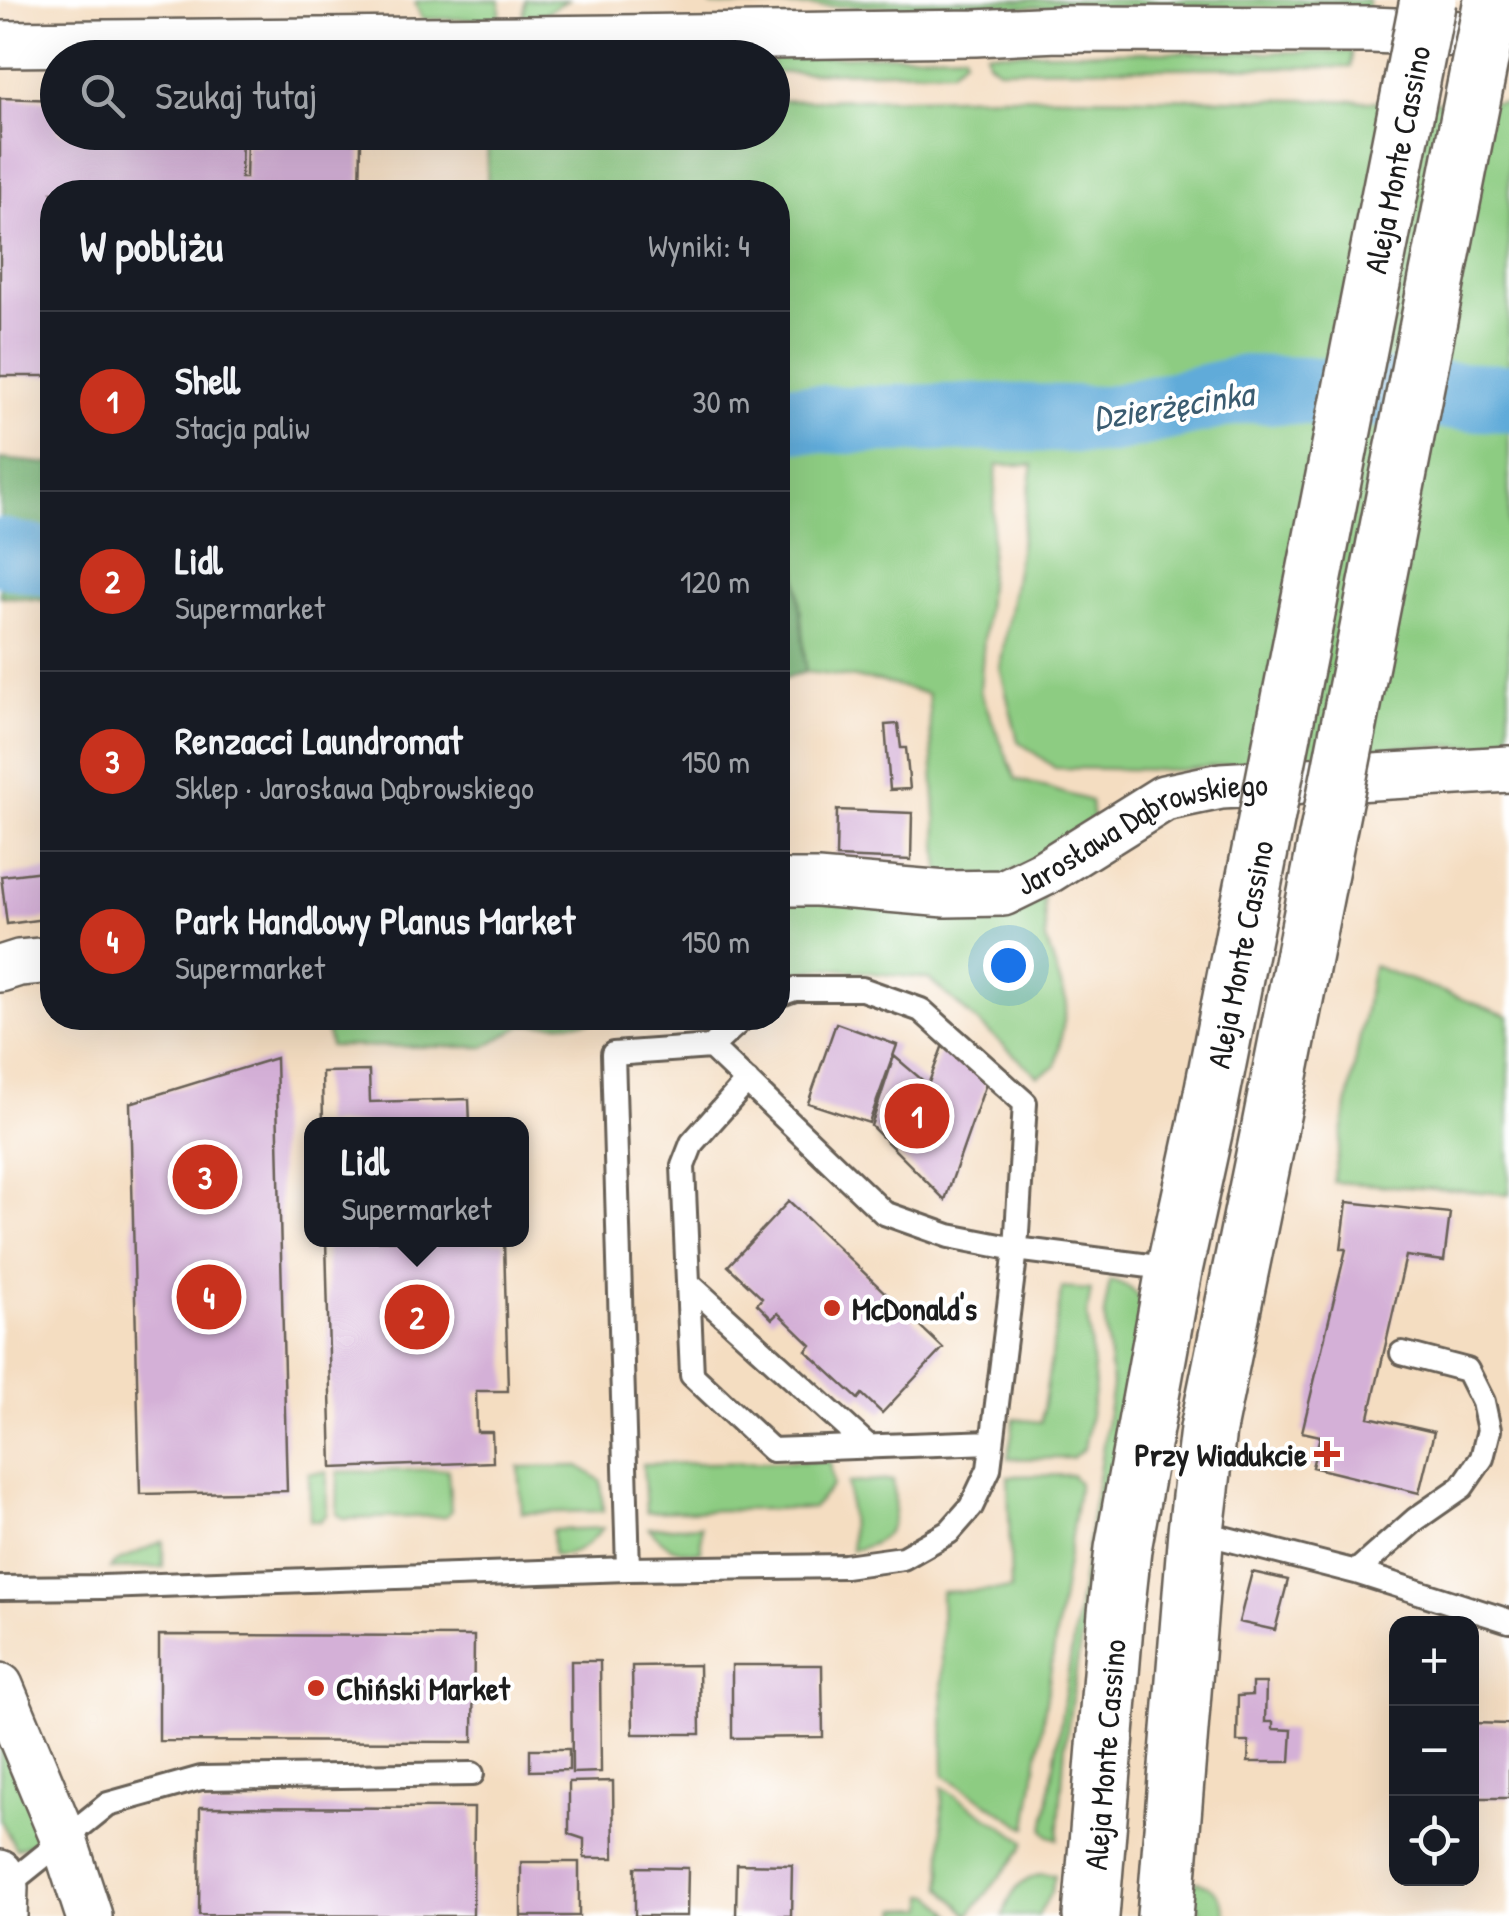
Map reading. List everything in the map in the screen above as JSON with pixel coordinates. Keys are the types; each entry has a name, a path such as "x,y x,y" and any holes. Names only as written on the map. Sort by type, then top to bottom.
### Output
{"street":[{"name":"Aleja Monte Cassino","path":"1091,1916 1123,1550 1174,1270 1428,0"},
{"name":"Aleja Monte Cassino","path":"1165,1916 1196,1530 1208,1429 1492,0"},
{"path":"99,40 620,19 975,33 1058,29 1371,30 1509,36"},
{"path":"0,44 40,42"},
{"name":"Jarosława Dąbrowskiego","path":"790,883 946,894 1004,893 1044,874 1164,798 1221,786 1509,770"},
{"path":"0,969 40,961"},
{"path":"0,1686 64,1840 89,1916"}],"lane":[{"path":"0,1588 845,1566 903,1558 949,1532 971,1507 989,1469 1016,1249 1026,1102 921,1010 862,989 790,991"},
{"path":"628,1569 614,1054 712,1047 730,1030"},
{"path":"712,1047 884,1214 949,1236 1016,1249 1174,1270"},
{"path":"747,1080 692,1142 683,1166 692,1375 772,1450 992,1442"},
{"path":"688,1283 869,1447"},
{"path":"1356,1572 1416,1519 1462,1487 1482,1458 1489,1430 1484,1402 1466,1370 1402,1352"},
{"path":"1196,1530 1356,1572 1509,1622"},
{"path":"3,1892 108,1804 201,1778 472,1774"}],"green space":[{"path":"500,0 500,19 422,19 415,2"},
{"path":"525,0 568,0 538,17 523,19"},
{"path":"707,0 1369,0 1368,8 712,6"},
{"path":"986,52 1352,52 1351,67 998,69 988,61"},
{"path":"964,53 965,58 952,70 790,73 790,58"},
{"path":"1003,96 1509,103 1509,746 1388,747 1180,770 1055,768 1018,741 1000,668 1033,465 997,465 980,691 1016,779 1091,801 1094,833 993,880 940,874 928,694 879,681 806,672 790,504 790,180 487,180 488,150 790,150 790,101"},
{"path":"0,459 40,463 40,600 0,596"},
{"path":"790,503 806,672 790,677"},
{"path":"1043,891 1046,940 1067,1003 1056,1066 1038,1076 929,979 828,968 790,973 790,894"},
{"path":"1373,966 1509,1016 1509,1194 1333,1182"},
{"path":"327,1030 515,1030 484,1047 330,1046"},
{"path":"1110,1280 1135,1293 1145,1318 1079,1651 1065,1744 1058,1839 1044,1830 1112,1386 1104,1313"},
{"path":"1062,1288 1091,1290 1087,1313 1095,1386 1084,1449 1072,1458 1008,1459 1014,1419 1041,1422"},
{"path":"830,1461 833,1485 813,1508 646,1512 643,1464"},
{"path":"579,1466 601,1481 603,1511 522,1513 519,1467"},
{"path":"448,1469 451,1511 446,1516 343,1519 337,1514 338,1472"},
{"path":"327,1472 327,1514 320,1521 310,1521 309,1473"},
{"path":"1072,1475 1079,1483 1025,1827 944,1775 941,1592 1011,1589 1008,1476"},
{"path":"893,1480 895,1506 891,1527 877,1541 852,1550 848,1483"},
{"path":"701,1526 701,1552 671,1547 649,1528"},
{"path":"603,1528 575,1552 553,1555 552,1530"},
{"path":"163,1541 163,1567 110,1569 114,1563"},
{"path":"0,1734 42,1829 37,1842 16,1849 0,1819"},
{"path":"942,1787 1025,1841 969,1915 942,1887"},
{"path":"1042,1874 1055,1875 1038,1916 1003,1916 1016,1889"},
{"path":"1189,1881 1215,1891 1227,1916 1203,1916"},
{"path":"926,1895 933,1895 953,1916 899,1916 898,1909 926,1908"}],"building":[{"path":"0,98 40,99 40,150 242,150 241,178 246,178 247,150 361,150 360,180 40,180 40,376 0,376"},
{"path":"898,724 901,748 906,748 910,789 890,790 885,725"},
{"path":"837,810 912,813 911,860 836,857"},
{"path":"40,871 40,920 7,924 1,876"},
{"path":"836,1023 897,1045 869,1123 808,1103"},
{"path":"944,1042 988,1078 945,1200 871,1126 894,1056 928,1085"},
{"path":"276,1058 287,1491 140,1494 130,1103"},
{"path":"369,1071 370,1102 469,1099 470,1117 323,1117 322,1072"},
{"name":"McDonald's","path":"789,1201 943,1348 882,1413 862,1394 858,1399 806,1351 811,1345 778,1313 772,1319 757,1304 762,1298 728,1266"},
{"path":"1347,1202 1450,1213 1444,1261 1406,1256 1369,1417 1434,1432 1419,1493 1312,1467 1320,1436 1302,1432 1346,1249 1341,1249"},
{"path":"326,1247 504,1247 508,1391 476,1391 477,1432 492,1432 493,1462 332,1468"},
{"path":"1252,1572 1288,1580 1275,1630 1239,1622"},
{"name":"Chiński Market","path":"159,1635 474,1636 473,1742 159,1741"},
{"path":"571,1661 600,1661 601,1772 572,1773"},
{"path":"699,1665 700,1734 633,1734 632,1666"},
{"path":"732,1665 822,1665 823,1737 732,1738"},
{"path":"1252,1683 1266,1683 1265,1722 1273,1722 1273,1729 1292,1730 1290,1762 1248,1762 1249,1742 1237,1742 1238,1696 1252,1695"},
{"path":"1479,1723 1509,1724 1509,1798 1479,1798"},
{"path":"530,1749 569,1749 569,1770 530,1771"},
{"path":"613,1781 614,1858 584,1858 584,1839 569,1834 569,1782"},
{"path":"200,1807 474,1808 473,1916 199,1915"},
{"path":"521,1862 579,1862 579,1916 521,1916"},
{"path":"737,1864 792,1865 791,1916 736,1916"},
{"path":"635,1867 688,1868 687,1916 635,1916"}],"waterway":[{"name":"Dzierżęcinka","path":"790,418 1108,420 1245,389 1509,398"},
{"name":"Dzierżęcinka","path":"0,552 40,560"}],"place":[{"name":"Shell","path":"917,1116"},
{"name":"Renzacci Laundromat","path":"205,1177"},
{"name":"Park Handlowy Planus Market","path":"209,1297"},
{"name":"McDonald's","path":"832,1308"},
{"name":"Lidl","path":"417,1317"},
{"name":"Przy Wiadukcie","path":"1327,1454"},
{"name":"Chiński Market","path":"316,1688"}]}
